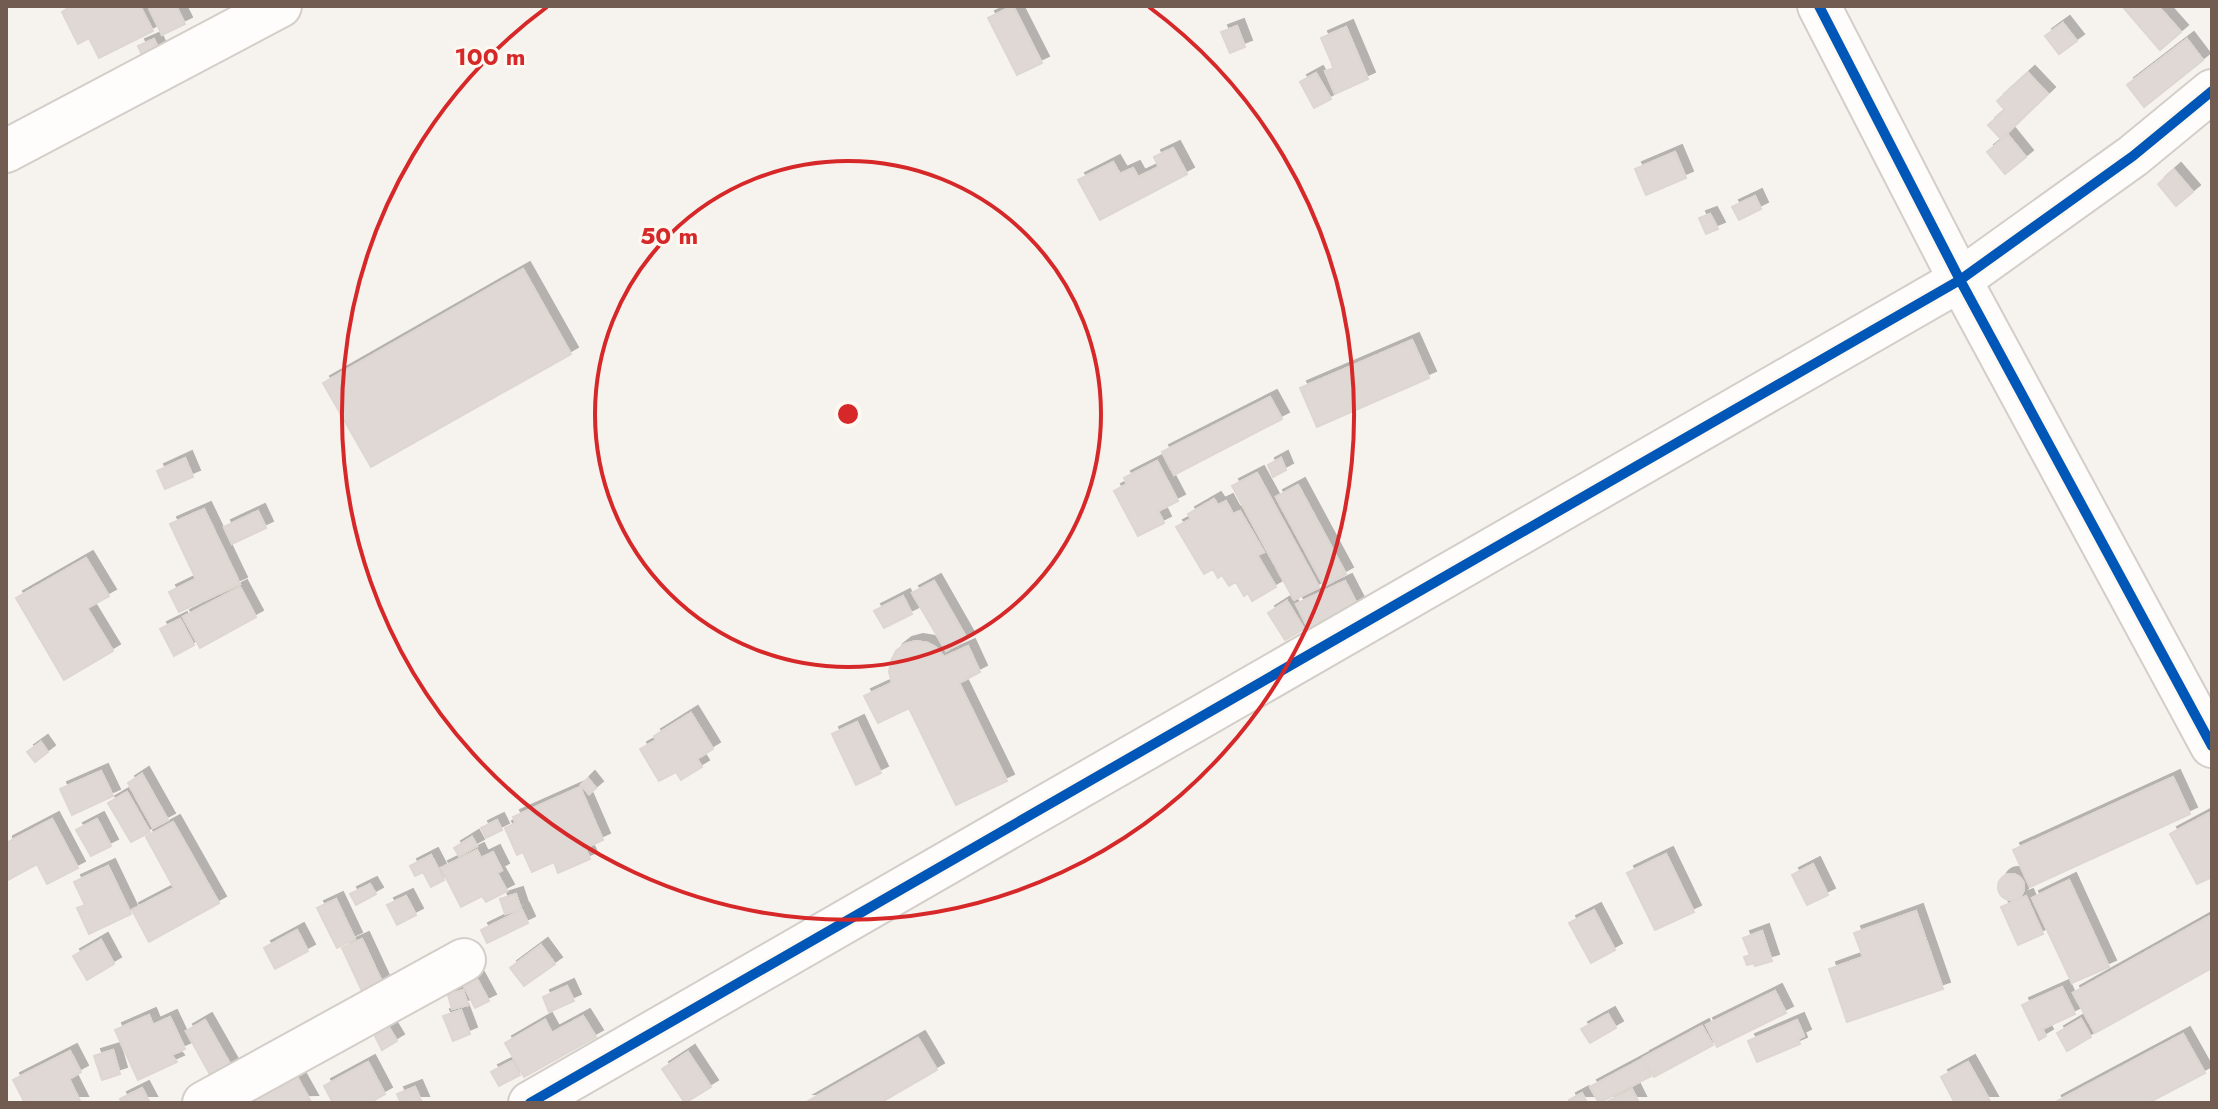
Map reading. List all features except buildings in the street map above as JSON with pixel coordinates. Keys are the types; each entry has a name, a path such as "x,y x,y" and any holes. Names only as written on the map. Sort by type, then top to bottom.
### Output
{"street":[{"path":"6,151 280,6"},
{"path":"1819,6 1960,280 2212,746"},
{"path":"530,1103 1960,280 2133,156 2212,91"},
{"path":"204,1103 464,960"}],"cycle path":[{"path":"1819,6 1960,280 2212,746"},
{"path":"530,1103 1960,280 2133,156 2212,91"}]}
